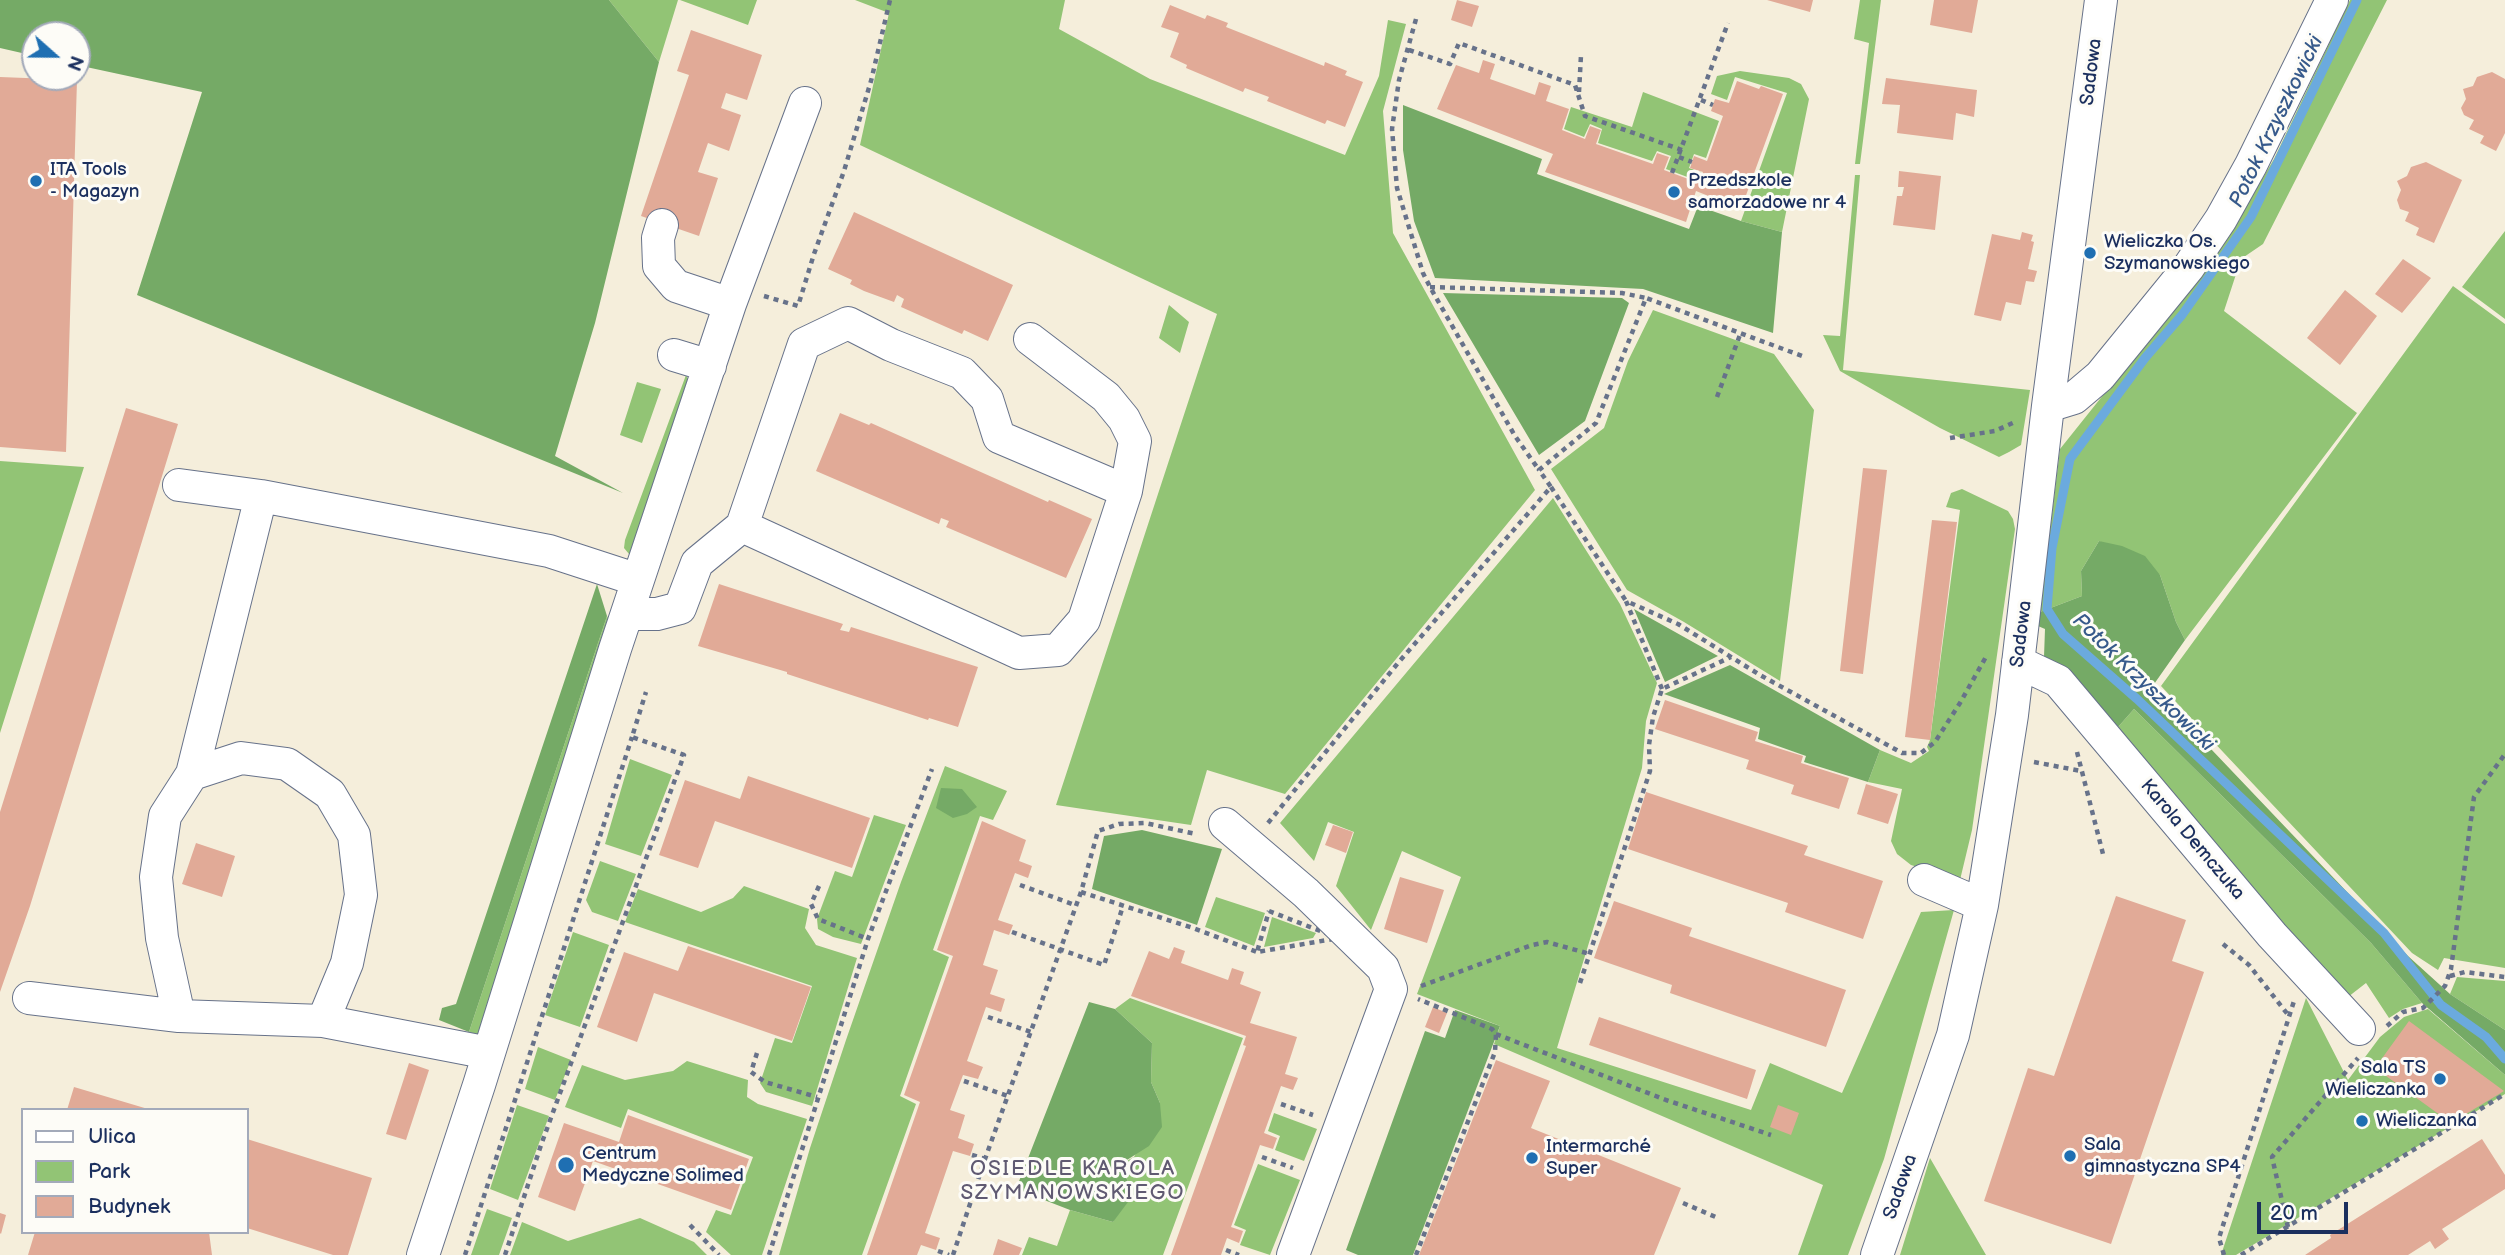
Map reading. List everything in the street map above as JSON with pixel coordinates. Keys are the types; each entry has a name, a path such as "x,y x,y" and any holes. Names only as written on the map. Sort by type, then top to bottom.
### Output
{"street":[{"name":"Sadowa","path":"1877,1255 1950,1043 1982,905 2018,662 2101,0"},
{"path":"2048,406 2074,398 2100,376 2188,268 2221,219 2251,166 2332,0"},
{"path":"423,1255 638,580 734,296 805,103"},
{"path":"662,225 658,238 659,266 676,286 734,296"},
{"path":"627,614 657,614 680,608 697,563 742,526 804,344 848,323 891,345 962,373 987,399 999,437 1126,491"},
{"path":"742,526 1019,653 1058,650 1084,620 1126,491 1135,441 1124,419 1106,397 1030,340"},
{"path":"674,355 710,366"},
{"path":"179,485 261,496 549,551 638,580"},
{"path":"179,1016 162,938 156,877 165,816 192,774 261,496"},
{"name":"Karola Demczuka","path":"2018,662 2058,681 2272,935 2368,1037"},
{"path":"192,774 241,758 287,764 330,794 354,835 360,895 347,963 323,1021"},
{"path":"1225,824 1306,893 1403,988 1293,1255"},
{"path":"1924,880 1982,905"},
{"path":"29,998 179,1016 323,1021 489,1053"}],"path":[{"path":"734,296 798,306 844,171 871,81 890,0"},
{"path":"1416,19 1399,80 1392,130 1397,188 1423,273 1515,436 1626,601 1662,689 1653,717 1649,746 1650,771 1580,983"},
{"path":"1672,173 1728,23"},
{"path":"1408,50 1450,64 1459,44 1575,85 1585,116 1682,150"},
{"path":"1579,98 1581,55"},
{"path":"1701,100 1713,105"},
{"path":"1679,157 1692,162"},
{"path":"1430,286 1622,293 1646,298 1802,356"},
{"path":"1539,470 1596,424 1646,298"},
{"path":"1717,397 1741,332"},
{"path":"1950,438 1995,431 2019,421"},
{"path":"1250,845 1398,663 1551,487"},
{"path":"1626,601 1678,624 1760,675 1902,753 1922,753 1935,742 1989,653"},
{"path":"1662,689 1732,657"},
{"path":"466,1255 646,692"},
{"path":"505,1255 541,1145 684,755 632,737"},
{"path":"2288,1227 2272,1157 2368,1037 2403,1012 2423,1008 2445,986 2449,976 2474,797 2505,754"},
{"path":"2022,760 2081,771"},
{"path":"769,1255 868,939 932,769"},
{"path":"939,1251 951,1255 1081,892 1098,831 1119,824 1146,823 1198,835 1225,824"},
{"path":"819,886 811,904 818,919 868,939"},
{"path":"1020,886 1076,905"},
{"path":"1081,892 1257,952 1339,938 1269,911 1257,952"},
{"path":"1012,932 1104,965 1123,906"},
{"path":"1590,954 1547,942 1403,988 1412,996 1492,1029 1496,1034 1666,1100 1771,1135"},
{"path":"2222,944 2249,965 2289,1016"},
{"path":"2224,1255 2219,1238 2305,971"},
{"path":"2449,976 2465,972 2505,977"},
{"path":"988,1017 1031,1032"},
{"path":"1416,1255 1495,1052 1496,1034"},
{"path":"757,1053 751,1072 765,1082 817,1097"},
{"path":"964,1081 1008,1096"},
{"path":"2241,1255 2505,1094"},
{"path":"1281,1104 1316,1116"},
{"path":"972,1155 985,1159"},
{"path":"1262,1157 1296,1169"},
{"path":"1683,1203 1718,1218"},
{"path":"690,1225 719,1255"},
{"path":"1226,1250 1239,1255"}],"green space":[{"path":"0,0 609,0 659,62 595,323 555,456 623,493 137,295 202,92 91,68 91,21 21,21 21,53 0,48"},
{"path":"609,0 678,0 659,62"},
{"path":"680,0 757,0 748,25"},
{"path":"855,0 1065,0 1059,29 1150,79 1345,155 1379,76 1388,20 1406,24 1383,111 1393,233 1535,490 1285,794 1207,770 1191,825 1056,805 1217,314 860,145 889,13"},
{"path":"1860,0 1881,0 1860,164 1855,164 1869,43 1854,39"},
{"path":"2350,0 2387,0 2263,244 2241,259 2224,311 2357,413 2185,640 2160,575 2099,541 2081,571 2082,596 2040,612 2060,449 2223,245 2274,159"},
{"path":"1740,71 1789,78 1801,84 1809,99 1782,232 1741,221 1787,93 1735,77 1727,100 1711,94 1717,76"},
{"path":"1643,92 1719,121 1706,158 1694,154 1689,168 1701,172 1698,181 1666,169 1671,156 1657,151 1652,161 1598,143 1602,129 1590,124 1584,137 1564,129 1571,107 1632,127"},
{"path":"1403,105 1542,159 1537,174 1689,229 1698,206 1782,232 1773,333 1643,289 1435,278 1414,221 1403,150"},
{"path":"1855,175 1860,175 1843,370 2030,390 2021,445 1999,457 1940,428 1840,371 1823,335 1840,336"},
{"path":"2505,231 2505,319 2462,287"},
{"path":"2453,286 2505,324 2505,968 2444,958 2438,970 2412,953 2161,686"},
{"path":"1443,293 1622,298 1629,303 1585,421 1539,455"},
{"path":"1169,305 1189,322 1180,353 1159,338"},
{"path":"1653,310 1774,354 1814,410 1780,681 1627,590 1551,469 1604,428 1628,361"},
{"path":"686,375 689,381 633,554 629,554 624,548 625,540"},
{"path":"637,382 661,389 642,443 620,435"},
{"path":"0,461 84,467 0,733"},
{"path":"1962,489 2008,511 2015,529 1972,830 1960,880 1911,865 1897,854 1891,841 1902,789 1868,782 1880,750 1911,763 1929,751 1927,747 1960,510 1946,507 1951,493"},
{"path":"1553,498 1620,604 1657,683 1646,721 1642,768 1557,1048 1751,1110 1770,1063 1842,1093 1921,912 1954,910 1884,1159 1848,1255 1798,1255 1823,1185 1494,1044 1500,1026 1417,994 1461,877 1402,851 1371,930 1336,886 1354,832 1328,822 1314,861 1280,823"},
{"path":"2099,541 2122,546 2145,556 2160,575 2185,640 2152,687 2408,956 2450,994 2505,1030 2505,1075 2422,1003 2371,943 2134,709 2111,735 2044,657 2045,629 2038,626 2040,612 2082,596 2081,571"},
{"path":"597,584 607,616 469,1032 439,1020 442,1008 456,1004"},
{"path":"1634,609 1718,656 1665,682"},
{"path":"607,616 613,628 481,1037 469,1032"},
{"path":"1730,665 1880,750 1868,782 1804,762 1806,756 1758,739 1760,728 1664,694"},
{"path":"2134,709 2371,943 2422,1003 2403,1009 2389,1018 2366,983 2348,997 2111,735"},
{"path":"630,759 672,775 641,856 605,844"},
{"path":"945,766 1007,791 993,820 980,816 933,950 949,957 900,1096 916,1104 862,1255 779,1255 810,1148 846,1040"},
{"path":"941,788 962,789 977,807 967,814 953,818 936,808"},
{"path":"874,815 906,825 861,944 833,937 818,929 817,919 835,871 852,877"},
{"path":"1142,830 1222,849 1197,925 1092,889 1104,836"},
{"path":"600,861 636,874 618,921 592,912 586,900"},
{"path":"744,886 809,909 805,928 816,945 857,958 812,1106 766,1092 760,1083 775,1038 792,1043 812,986 625,922 638,889 701,912 733,898"},
{"path":"1216,897 1265,913 1254,946 1205,927"},
{"path":"1272,917 1316,933 1313,938 1264,947"},
{"path":"573,932 609,945 580,1027 545,1015"},
{"path":"2457,977 2505,981 2505,1030 2450,994"},
{"path":"1130,998 1243,1038 1163,1255 1022,1255 1029,1237 1057,1246 1070,1210 1113,1222 1129,1183 1119,1165 1134,1157 1160,1103 1151,1082 1152,1043 1115,1009"},
{"name":"Wieliczanka","path":"2306,998 2348,1080 2380,1037 2404,1017 2428,1009 2505,1075 2505,1094 2236,1255 2221,1255"},
{"path":"1089,1002 1115,1009 1152,1043 1151,1082 1160,1103 1162,1127 1149,1146 1119,1165 1129,1183 1128,1202 1113,1222 1070,1210 1016,1189"},
{"path":"1455,1010 1500,1026 1413,1255 1358,1255 1346,1250 1425,1031 1445,1038"},
{"path":"538,1047 571,1060 555,1100 525,1089"},
{"path":"687,1061 748,1080 747,1097 758,1104 807,1119 762,1255 731,1255 706,1232 716,1210 731,1215 753,1157 628,1109 621,1128 565,1107 582,1065 625,1080 673,1071"},
{"path":"517,1105 549,1116 518,1200 490,1189"},
{"path":"1274,1113 1317,1129 1304,1161 1275,1150 1280,1136 1268,1131"},
{"path":"1930,1158 1986,1255 1900,1255"},
{"path":"1258,1164 1300,1180 1270,1255 1240,1245 1246,1230 1234,1225"},
{"path":"487,1209 512,1218 499,1255 471,1255"},
{"path":"640,1218 694,1242 707,1255 510,1255 522,1222 568,1241"}],"building":[{"path":"1457,0 1479,6 1472,27 1451,20"},
{"path":"1767,0 1813,0 1810,12"},
{"path":"1934,0 1978,0 1972,33 1930,25"},
{"path":"1170,5 1205,19 1207,15 1228,23 1226,27 1324,66 1325,62 1347,71 1345,75 1363,82 1345,127 1327,120 1325,124 1267,101 1269,97 1245,88 1243,92 1186,68 1187,65 1170,57 1179,33 1161,27"},
{"path":"691,30 762,55 747,100 726,93 721,108 741,115 729,151 708,143 698,172 718,178 699,236 641,216 689,75 677,71"},
{"path":"1483,60 1495,64 1490,79 1535,95 1539,82 1551,86 1546,101 1569,109 1562,130 1585,139 1590,126 1601,130 1596,144 1653,164 1657,153 1669,157 1664,170 1699,183 1703,172 1690,168 1694,156 1707,161 1723,116 1711,111 1715,99 1729,103 1737,81 1783,94 1741,209 1696,191 1686,222 1545,172 1553,154 1437,109 1456,65 1479,73"},
{"path":"2492,72 2505,79 2505,133 2496,151 2480,143 2484,136 2469,129 2474,120 2464,115 2461,108 2466,99 2463,89 2473,86 2477,77"},
{"path":"0,77 21,78 21,91 77,91 66,452 0,447"},
{"path":"1886,78 1977,90 1974,117 1956,113 1953,140 1897,133 1900,105 1882,104"},
{"path":"2426,162 2462,180 2434,243 2416,235 2419,228 2405,221 2409,212 2400,209 2397,200 2401,190 2397,181 2407,176 2411,167"},
{"path":"1899,171 1941,176 1935,230 1893,225 1897,196 1902,196 1904,187 1898,187"},
{"path":"854,212 1013,285 988,341 964,330 962,334 901,307 904,299 897,295 894,302 864,291 850,284 852,280 828,269"},
{"path":"2022,232 2033,235 2028,269 2037,271 2034,282 2026,281 2021,305 2006,302 2001,321 1974,315 1992,234 2020,240"},
{"path":"2403,259 2431,278 2402,313 2375,294"},
{"path":"2345,290 2377,316 2340,365 2307,338"},
{"path":"126,408 178,424 30,906 0,992 0,812"},
{"path":"840,413 869,425 871,423 1092,519 1066,578 946,527 949,521 941,518 939,524 816,471"},
{"path":"1863,468 1887,470 1863,674 1840,671"},
{"path":"1932,520 1957,522 1930,740 1905,737"},
{"path":"719,584 843,624 840,630 849,632 851,627 978,667 958,727 929,718 928,720 787,672 698,646"},
{"path":"1665,700 1758,732 1755,741 1803,756 1801,763 1849,778 1839,809 1791,794 1794,785 1746,769 1749,760 1655,729"},
{"path":"748,776 870,818 852,868 715,821 698,868 659,855 685,780 740,799"},
{"path":"1866,784 1898,794 1888,824 1857,814"},
{"path":"1646,792 1808,846 1804,855 1883,881 1863,939 1785,912 1788,903 1628,849"},
{"path":"982,821 1026,840 1019,861 1032,866 1028,878 1015,873 998,920 1013,925 1009,935 994,930 983,965 998,970 990,994 1005,999 1001,1012 986,1007 967,1061 983,1067 978,1079 963,1075 950,1110 965,1115 958,1138 974,1144 970,1156 953,1151 925,1233 940,1238 936,1250 921,1245 917,1255 867,1255 920,1102 904,1095 953,956 937,950"},
{"path":"1333,825 1353,832 1346,853 1325,845"},
{"path":"196,843 235,856 222,897 182,884"},
{"path":"1400,877 1444,890 1427,943 1384,929"},
{"path":"2116,896 2186,920 2172,961 2204,972 2111,1244 1984,1201 2028,1068 2054,1076"},
{"path":"1614,901 1692,928 1689,936 1846,990 1826,1047 1670,993 1672,985 1594,958"},
{"path":"688,946 811,987 792,1041 654,993 637,1042 597,1027 624,952 678,971"},
{"path":"1174,947 1185,951 1181,963 1228,980 1232,968 1244,972 1240,984 1261,992 1250,1023 1297,1037 1285,1074 1298,1078 1293,1090 1281,1086 1264,1133 1277,1138 1273,1149 1260,1145 1231,1227 1243,1231 1239,1243 1227,1238 1221,1255 1171,1255 1246,1046 1243,1045 1246,1036 1131,996 1149,951 1169,959"},
{"path":"1433,1007 1447,1013 1439,1033 1425,1027"},
{"path":"1599,1017 1756,1070 1747,1099 1589,1045"},
{"name":"Sala TS Wieliczanka","path":"2409,1021 2504,1091 2451,1123 2375,1068"},
{"name":"Intermarché Super","path":"1496,1060 1550,1081 1531,1128 1681,1188 1654,1255 1419,1255"},
{"path":"409,1063 429,1070 406,1140 386,1134"},
{"path":"74,1087 145,1108 68,1108"},
{"path":"1778,1105 1799,1113 1791,1135 1770,1127"},
{"path":"628,1115 749,1159 731,1210 593,1161 575,1211 538,1197 564,1123 619,1142"},
{"path":"248,1139 372,1178 348,1255 333,1255 248,1228"},
{"path":"2482,1139 2505,1175 2505,1189 2442,1229 2449,1239 2435,1249 2430,1241 2408,1255 2305,1255 2331,1238 2330,1235"},
{"path":"0,1213 6,1215 1,1234 0,1233"},
{"path":"34,1234 209,1234 212,1255 28,1255"},
{"path":"998,1239 1022,1248 1019,1255 993,1255"}],"waterway":[{"name":"Potok Krzyszkowicki","path":"2357,0 2251,217 2182,315 2145,358 2070,459 2052,548 2047,609 2063,634 2137,699 2384,933 2441,1005 2486,1037 2505,1059"}],"place":[{"name":"ITA Tools - Magazyn","path":"36,181"},
{"name":"Przedszkole samorzadowe nr 4","path":"1674,192"},
{"name":"Wieliczka Os. Szymanowskiego","path":"2090,253"},
{"name":"Sala TS Wieliczanka","path":"2440,1079"},
{"name":"Wieliczanka","path":"2362,1121"},
{"name":"Sala gimnastyczna SP4","path":"2070,1156"},
{"name":"Intermarché Super","path":"1532,1158"},
{"name":"Centrum Medyczne Solimed","path":"566,1165"}],"district":[{"name":"OSIEDLE KAROLA SZYMANOWSKIEGO","path":"1073,1182"}]}
